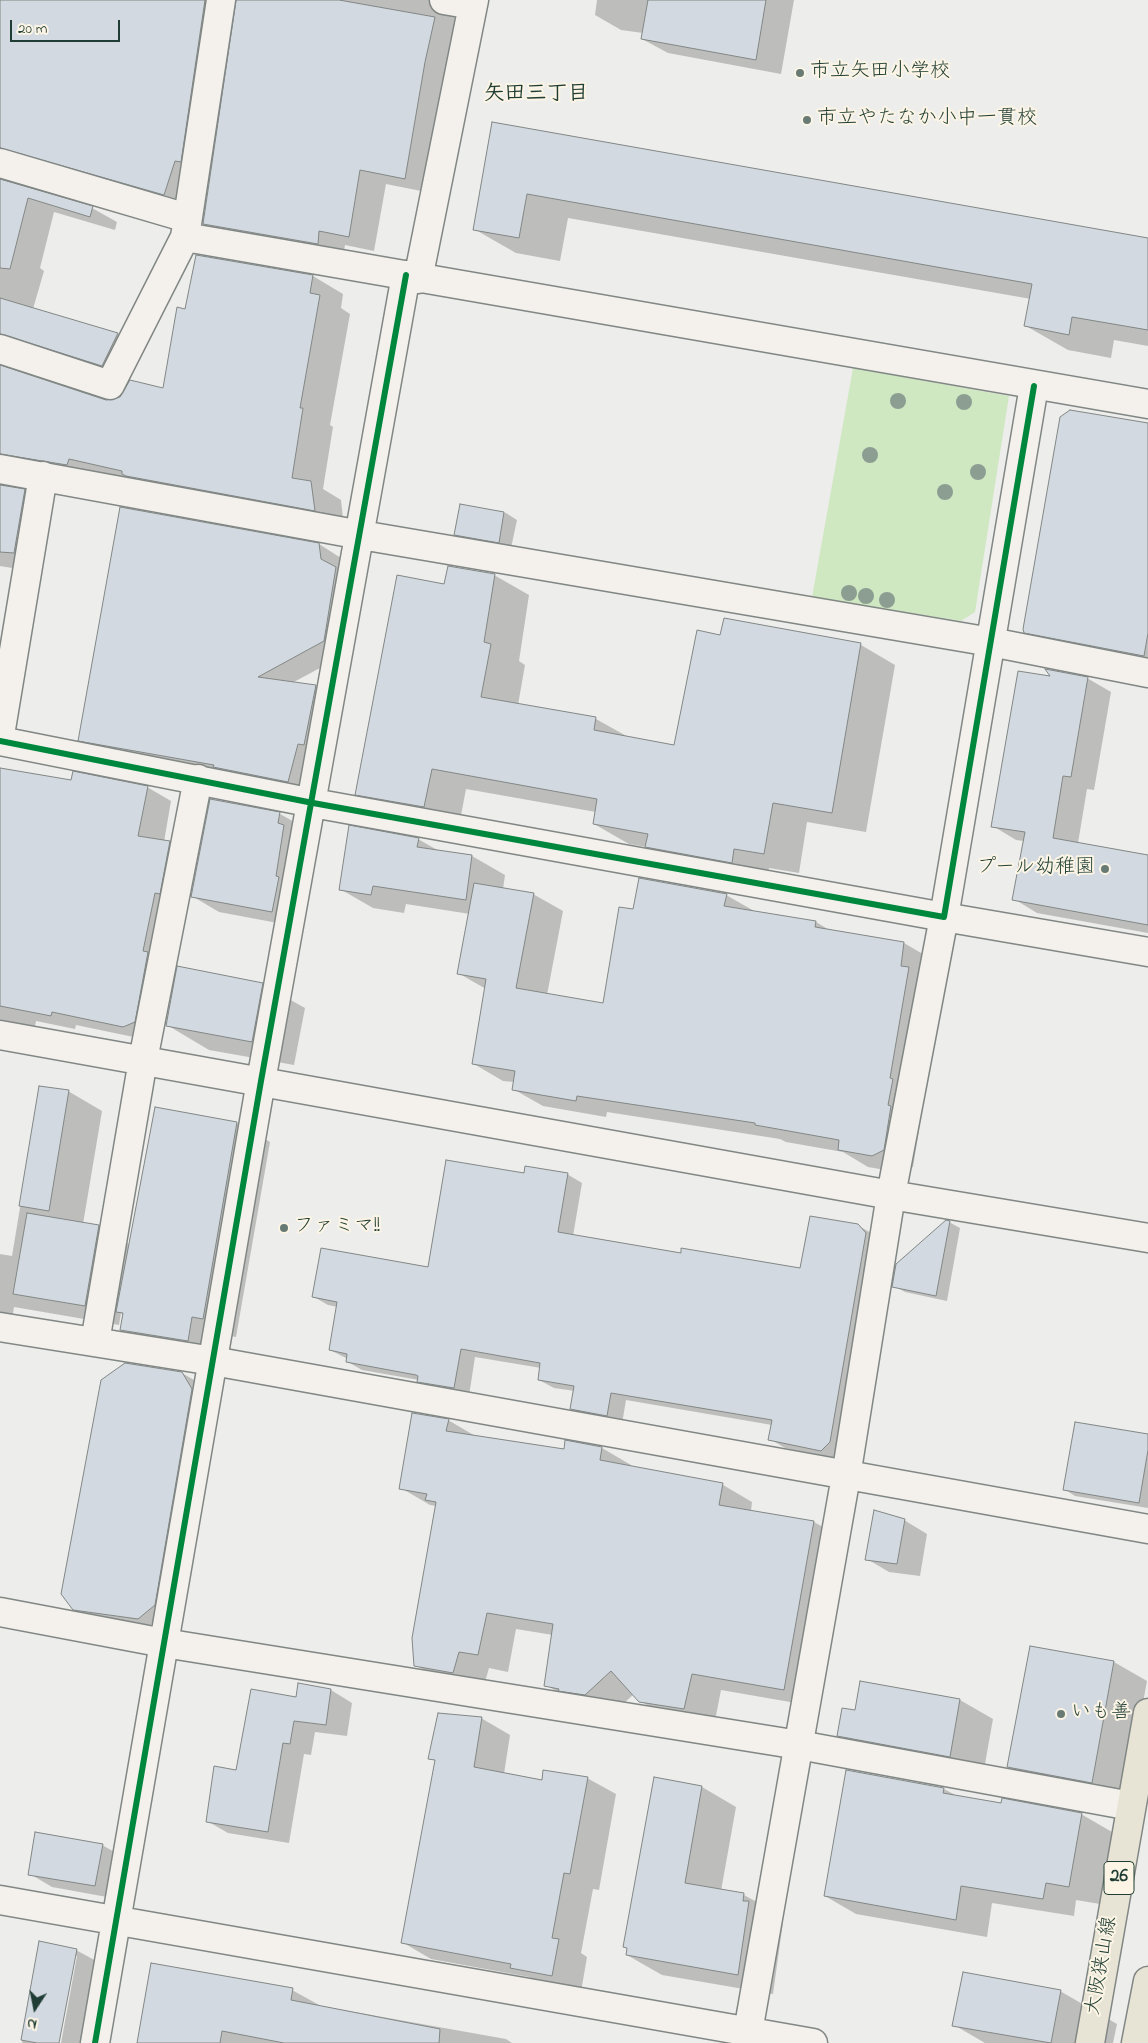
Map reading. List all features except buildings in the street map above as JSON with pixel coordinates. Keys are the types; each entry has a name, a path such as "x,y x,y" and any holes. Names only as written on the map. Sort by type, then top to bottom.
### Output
{"main road":[{"name":"大阪狭山線","path":"1090,2043 1148,1712"},
{"path":"1136,2043 1148,1981"}],"street":[{"path":"0,349 110,385 186,228 222,0"},
{"path":"95,2043 261,1081 361,535 412,277 473,2 444,0"},
{"path":"0,163 186,228 412,277 1034,386 1148,404"},
{"path":"746,2037 846,1476 891,1195 944,917 1034,386"},
{"path":"0,469 361,535 991,642 1148,673"},
{"path":"0,734 43,476"},
{"path":"0,741 313,803 1148,952"},
{"path":"95,1342 144,1060 198,779"},
{"path":"0,1035 891,1195 1148,1238"},
{"path":"0,1327 213,1361 1148,1529"},
{"path":"0,1612 164,1643 798,1745 1131,1806"},
{"path":"0,1900 746,2037 813,2043"}],"green space":[{"path":"853,368 1009,396 975,612 961,621 812,597"}],"cycle path":[{"path":"95,2043 261,1081 406,275"},
{"path":"0,741 313,803 944,917 1034,386"}],"place":[{"name":"市立矢田小学校","path":"800,73"},
{"name":"市立やたなか小中一貫校","path":"807,120"},
{"name":"プール幼稚園","path":"1105,869"},
{"name":"ファミマ!!","path":"284,1228"},
{"name":"いも善","path":"1061,1714"}],"district":[{"name":"矢田三丁目","path":"536,96"}]}
